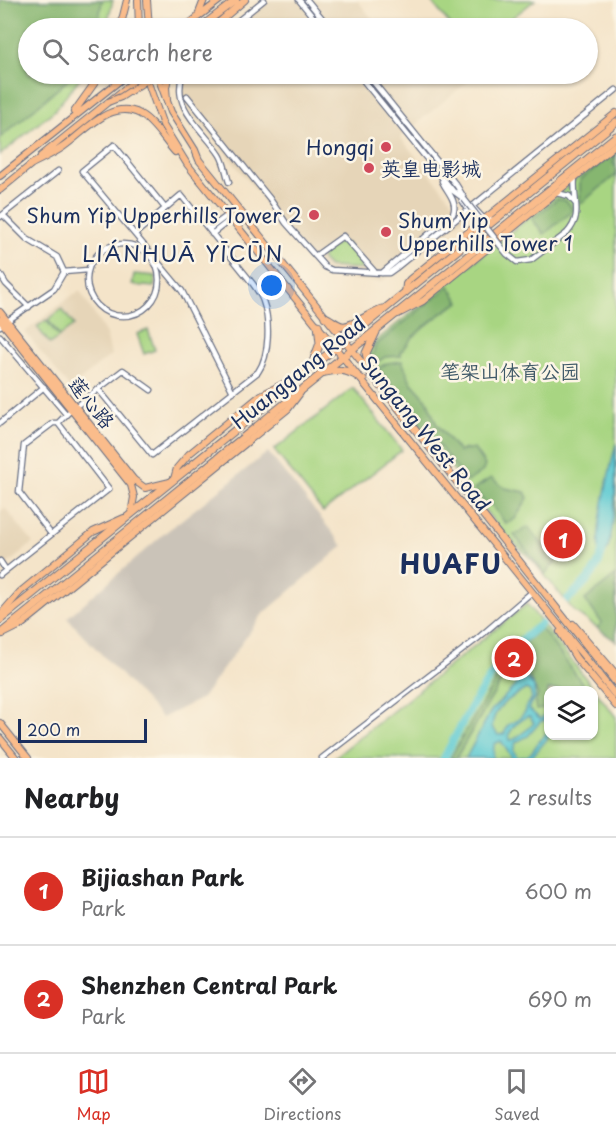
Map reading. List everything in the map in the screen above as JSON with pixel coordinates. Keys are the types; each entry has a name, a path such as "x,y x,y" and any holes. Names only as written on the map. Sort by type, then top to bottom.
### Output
{"highway":[{"name":"Huanggang Road","path":"0,620 270,402 298,376 345,341 616,122"},
{"name":"Huanggang Road","path":"0,635 616,136"},
{"path":"325,317 339,325 349,326 368,314 387,307"},
{"path":"310,367 320,345 321,335 318,325"},
{"path":"371,374 366,353 380,327"},
{"path":"324,373 342,370 363,380"}],"main road":[{"path":"122,18 127,0"},
{"path":"138,0 139,18"},
{"path":"147,0 148,18"},
{"path":"197,18 204,0"},
{"path":"197,18 220,0"},
{"path":"213,18 236,0"},
{"path":"224,18 246,0"},
{"path":"61,126 95,84"},
{"path":"0,176 115,84"},
{"path":"0,190 131,84"},
{"path":"108,102 141,84"},
{"name":"Sungang West Road","path":"148,84 164,125 194,173 616,696"},
{"name":"Sungang West Road","path":"161,84 171,112 199,160 616,683"},
{"path":"167,84 166,93 171,112"},
{"path":"30,165 59,150 105,115 123,109 141,114 149,121 194,173"},
{"path":"405,293 409,280 616,113"},
{"path":"395,315 423,301 616,144"},
{"name":"莲心路","path":"0,312 2,323 131,485 134,497 129,516"},
{"name":"莲心路","path":"70,410 138,483 150,488 172,480"},
{"path":"0,615 20,592 87,536 129,516"},
{"path":"525,582 532,577"},
{"name":"Sungang West Road","path":"550,600 616,674"},
{"name":"Sungang West Road","path":"543,606 576,658 616,706"},
{"path":"0,723 28,758"},
{"path":"0,738 16,758"}],"street":[{"path":"242,18 264,0"},
{"path":"299,0 314,18"},
{"path":"307,0 322,18"},
{"path":"181,84 179,92 184,107 220,156 229,182"},
{"path":"366,84 453,191 464,199 513,260 521,263 535,258 571,229 577,217 575,177"},
{"path":"375,84 457,186 478,224 477,231 472,238"},
{"path":"187,96 321,264 330,270 382,273 393,270 616,90"},
{"path":"165,208 114,145 82,171 182,291 233,392"},
{"path":"57,171 2,216 27,239 57,257 64,272"},
{"path":"382,273 451,218 454,201 438,173"},
{"path":"556,193 568,196 575,203"},
{"path":"99,390 152,455 258,372 265,359 266,317 258,291 180,195 135,234"},
{"path":"469,209 484,219 492,221 499,217"},
{"path":"210,232 229,217"},
{"path":"315,256 339,237 345,237 374,271"},
{"path":"112,245 136,246 154,261 159,272 160,283 157,295 151,305 130,316 106,313 96,305 90,295 87,283 88,270 101,251 112,245"},
{"path":"64,272 88,270"},
{"path":"2,323 54,289 64,272"},
{"path":"0,274 6,284 29,307"},
{"path":"0,336 44,387 70,410"},
{"path":"51,534 19,492 24,445 53,423 58,423 70,410 123,370 151,390"},
{"path":"0,423 44,387"},
{"path":"0,575 109,489 58,423"},
{"path":"0,561 6,570"},
{"path":"322,758 460,652 532,591"}],"shaded area":[{"path":"270,0 357,0 372,18 248,18"},
{"path":"182,84 465,84 400,137 465,217 381,282 325,277 188,106"},
{"path":"80,291 106,334 111,355 70,388 25,332"},
{"path":"268,452 343,546 262,615 202,698 162,718 67,618 166,532"},
{"path":"5,508 33,543 5,566 0,558 0,512"}],"green space":[{"path":"0,0 113,0 108,18 18,18 18,84 75,84 55,110 0,155"},
{"path":"0,0 102,0 99,18 18,18 18,84 63,84 0,138"},
{"path":"430,0 535,0 512,18 445,18"},
{"name":"笔架山体育公园","path":"616,147 616,641 574,611 533,561 499,528 371,366 368,351 376,341"},
{"path":"616,152 613,163 616,167 616,175 580,204 580,180"},
{"path":"557,199 567,202 572,212 544,234 532,219"},
{"path":"338,242 346,243 364,269 329,267 322,260 322,255"},
{"path":"134,274 156,276 154,287 132,285"},
{"path":"449,286 460,302 447,309 413,337 401,351 401,356 385,357 375,364 371,359 376,345"},
{"path":"62,309 74,325 60,336 48,320"},
{"path":"46,320 59,337 50,344 37,327"},
{"path":"148,330 155,350 144,354 137,334"},
{"path":"402,361 411,382 427,400 436,423 459,452 474,449 485,465 483,471 467,482 378,368 387,363"},
{"path":"353,388 402,450 323,512 274,450"},
{"path":"491,478 505,488 525,492 528,498 515,519 506,524 491,504 486,504 474,489"},
{"path":"528,527 556,561 545,574 514,535"},
{"path":"616,575 616,641 597,628 602,623 585,600"},
{"path":"527,604 592,686 544,686 544,740 598,740 598,694 616,717 616,758 334,758"},
{"path":"541,628 583,684 581,686 544,686 544,709 536,710 535,703 538,695 516,650"},
{"path":"505,664 509,668 456,758 450,758"}],"water":[{"path":"616,444 614,516 606,553 600,552 599,531"},
{"path":"523,673 534,687 535,698 529,709 540,719 544,716 544,720 528,736 516,742 513,751 517,757 527,756 544,736 544,740 546,740 531,758 512,758 501,741 494,744 493,758 466,758 491,711 515,686","holes":["526,689 530,691 532,698 526,706 526,711 518,720 508,725 504,734 498,735 492,727 495,714 508,700","526,717 530,717 534,723 510,740 509,734 514,726"]}],"waterway":[{"path":"568,599 595,569 604,544"},
{"path":"444,758 472,705 489,679 514,646 541,624"}],"tunnel":[{"path":"304,0 319,18"}],"place":[{"name":"Hongqi","path":"386,147"},
{"name":"英皇电影城","path":"369,168"},
{"name":"Shum Yip Upperhills Tower 2","path":"314,215"},
{"name":"Shum Yip Upperhills Tower 1","path":"386,232"},
{"name":"Bijiashan Park","path":"563,539"},
{"name":"Shenzhen Central Park","path":"514,658"}],"district":[{"name":"LIÁNHUĀ YĪCŪN","path":"183,252"},
{"name":"HUAFU","path":"451,563"}]}
